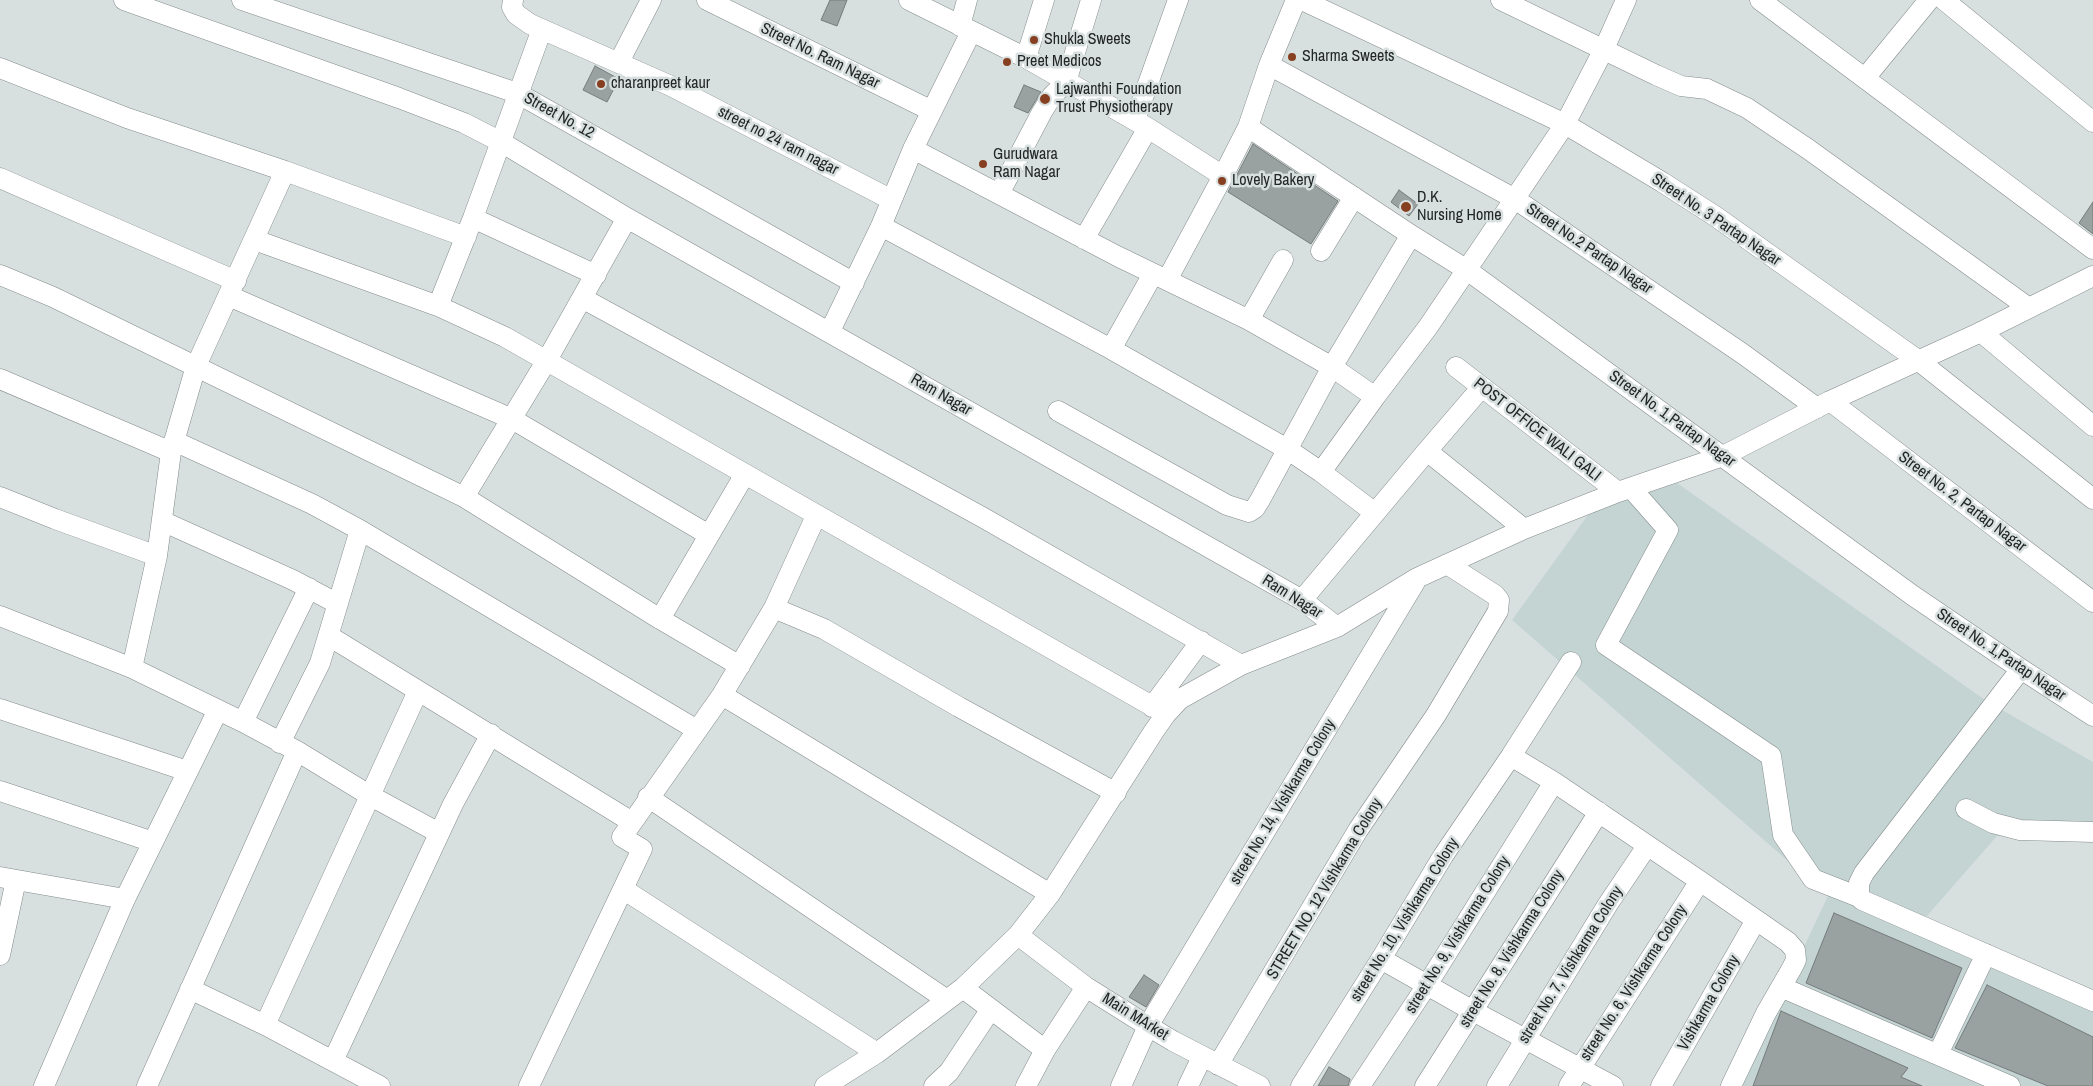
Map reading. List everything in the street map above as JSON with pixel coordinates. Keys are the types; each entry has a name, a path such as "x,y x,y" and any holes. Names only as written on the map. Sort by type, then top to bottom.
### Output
{"street":[{"name":"Ram Nagar","path":"124,0 399,98 464,124 500,142 627,218 830,331 1302,600 1337,627"},
{"name":"Street No. 12","path":"242,0 517,93 854,283"},
{"name":"street no 24 ram nagar","path":"513,0 512,7 516,14 530,24 672,86 890,199"},
{"path":"618,62 651,0"},
{"name":"Street No. Ram Nagar","path":"708,0 932,111"},
{"path":"909,0 1026,58 1142,124 1223,176"},
{"path":"830,331 854,283 890,199 932,111 965,29 967,0"},
{"path":"1026,58 1044,0"},
{"path":"999,194 1042,112 1052,96 1066,82 1091,0"},
{"path":"1084,239 1142,124 1178,0"},
{"path":"1111,349 1160,277 1223,176 1248,127 1296,0"},
{"name":"Street No. 3 Partap Nagar","path":"1302,0 1565,124 1716,216 1919,361 2093,499"},
{"path":"1501,0 1681,86 1707,89 1746,108 1808,149 2029,308"},
{"path":"1321,472 1374,396 1428,327 1565,124 1604,49 1626,0"},
{"path":"1760,0 2093,249"},
{"path":"1864,78 1929,0"},
{"path":"1944,0 2093,122"},
{"path":"438,306 466,237 517,93 542,29"},
{"name":"Street No.2 Partap Nagar","path":"1270,65 1515,199 1743,354 1824,405"},
{"path":"0,68 127,118 286,171 466,237"},
{"name":"Street No. 1,Partap Nagar","path":"1248,127 1467,270 1912,595 2021,670 2093,716"},
{"path":"913,149 1084,239 1249,320 1332,367 1374,396"},
{"path":"132,668 157,556 173,446 196,366 286,171"},
{"path":"0,178 232,289 512,419 709,535"},
{"path":"1321,250 1354,197"},
{"path":"473,218 596,275"},
{"path":"464,497 547,360 627,218"},
{"path":"880,226 958,265 1287,449 1375,513"},
{"path":"1058,411 1227,506 1249,512 1255,508 1332,367 1411,235"},
{"path":"255,240 438,306 504,337 1159,711"},
{"path":"1249,320 1283,260"},
{"path":"0,275 53,297 464,497 660,619 740,666"},
{"path":"1159,711 1241,665 1337,627 1417,578 1447,564 1524,529 1625,490 1723,456 1824,405 1981,332 2093,276"},
{"path":"582,298 982,517 1241,665"},
{"path":"1981,332 2093,426"},
{"name":"POST OFFICE WALI GALI","path":"1456,367 1481,388 1625,490 1668,530 1606,644 1770,756 1782,835 1813,879 1859,896"},
{"path":"0,379 173,446 312,504 360,530 697,730"},
{"path":"1302,600 1481,388"},
{"name":"Street No. 2, Partap Nagar","path":"1824,405 2093,602"},
{"path":"1427,451 1524,529"},
{"path":"660,619 744,474"},
{"path":"0,497 157,556"},
{"path":"529,1086 642,849 622,837 648,797 722,695 740,666 774,608 816,516"},
{"path":"162,521 309,588 338,604"},
{"path":"147,1086 190,989 288,747 329,636 360,530"},
{"name":"STREET NO. 12 Vishkarma Colony","path":"1188,1086 1210,1061 1358,830 1436,715 1498,611 1499,600 1489,589 1447,564"},
{"name":"street No. 14, Vishkarma Colony","path":"1121,1086 1148,1026 1417,578"},
{"path":"243,722 309,588"},
{"path":"774,608 824,629 959,707 1116,793"},
{"path":"0,616 132,668 243,722 368,795 439,833"},
{"path":"329,636 632,822"},
{"path":"825,1086 877,1053 955,994 1018,935 1050,894 1116,793 1159,711 1201,641"},
{"name":"street No. 10, Vishkarma Colony","path":"1301,1086 1443,856 1512,756 1571,662"},
{"path":"2021,670 1864,873 1859,883 1859,896 1862,900 2093,1001"},
{"path":"265,1025 368,795 418,691"},
{"path":"722,695 1050,894"},
{"path":"0,709 187,771"},
{"path":"44,1086 125,899 218,710"},
{"path":"333,1061 439,833 491,734"},
{"path":"1512,756 1554,782 1700,881 1788,942 1795,950 1796,960 1766,1013 1731,1086"},
{"name":"street No. 9, Vishkarma Colony","path":"1360,1086 1428,985 1554,782"},
{"path":"0,791 153,842"},
{"path":"648,797 955,994 991,1009 1046,1050"},
{"path":"1966,809 1994,823 2020,830 2093,832"},
{"name":"street No. 8, Vishkarma Colony","path":"1425,1086 1599,812"},
{"name":"street No. 7, Vishkarma Colony","path":"1498,1086 1608,904 1647,846"},
{"path":"0,955 8,878 125,899"},
{"name":"street No. 6, Vishkarma Colony","path":"1573,1077 1700,881"},
{"path":"623,889 877,1053"},
{"name":"Vishkarma Colony","path":"1661,1086 1756,920"},
{"name":"Main MArket","path":"1018,935 1086,987 1148,1026 1254,1085"},
{"path":"1938,1054 1986,954"},
{"path":"1381,958 1526,1039 1573,1077 1613,1086"},
{"path":"1026,1086 1046,1050 1086,987"},
{"path":"1782,987 2010,1086"},
{"path":"190,989 265,1025 380,1086"},
{"path":"934,1086 949,1072 991,1009"}],"shaded area":[{"path":"1677,483 1988,702 2093,762 2093,839 1997,836 1919,925 2093,1012 2093,1086 1738,1086 1828,896 1512,620 1590,512"}],"building":[{"path":"830,0 847,0 837,26 821,20"},
{"name":"charanpreet kaur","path":"595,66 619,79 607,102 583,90"},
{"path":"1024,85 1041,92 1028,113 1014,107"},
{"path":"1253,144 1338,201 1311,244 1228,192"},
{"path":"1399,190 1418,204 1409,216 1391,202"},
{"path":"2093,202 2093,234 2079,223"},
{"path":"1834,913 1962,968 1932,1038 1806,983"},
{"path":"1144,975 1159,985 1146,1007 1129,997"},
{"path":"1987,985 2093,1037 2093,1086 2048,1086 1955,1048"},
{"path":"1781,1011 1908,1068 1901,1077 1922,1086 1753,1086"},
{"path":"1329,1067 1350,1079 1348,1086 1318,1086"}],"place":[{"name":"Shukla Sweets","path":"1034,40"},
{"name":"Sharma Sweets","path":"1292,57"},
{"name":"Preet Medicos","path":"1007,62"},
{"name":"charanpreet kaur","path":"601,84"},
{"name":"Lajwanthi Foundation Trust Physiotherapy","path":"1045,99"},
{"name":"Gurudwara Ram Nagar","path":"983,164"},
{"name":"Lovely Bakery","path":"1222,181"},
{"name":"D.K. Nursing Home","path":"1406,207"}]}
